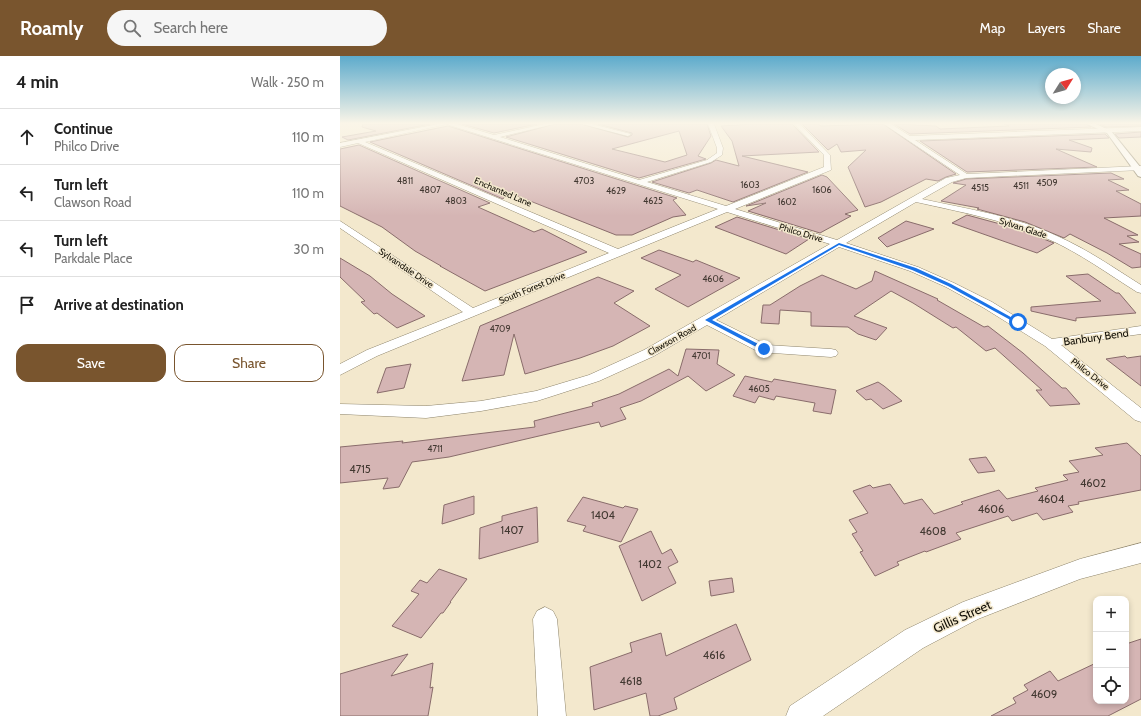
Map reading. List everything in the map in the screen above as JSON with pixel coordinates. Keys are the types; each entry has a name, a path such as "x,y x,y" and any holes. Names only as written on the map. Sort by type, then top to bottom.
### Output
{"street":[{"name":"Enchanted Lane","path":"390,155 618,252"},
{"name":"Philco Drive","path":"551,155 839,244 914,269 950,285 1012,319 1050,343 1141,416"},
{"path":"640,182 709,161 719,155"},
{"name":"South Forest Drive","path":"340,370 372,353 471,312 828,168 827,155"},
{"path":"934,155 966,176"},
{"path":"1127,155 1140,170"},
{"name":"Clawson Road","path":"340,409 426,412 481,406 538,396 594,378 649,353 949,180 966,176 1140,170"},
{"name":"Sylvan Glade","path":"916,200 1008,222 1041,232 1081,252 1141,290"},
{"name":"Sylvandale Drive","path":"340,224 471,312"},
{"path":"708,320 764,349 831,353"},
{"name":"Banbury Bend","path":"1050,343 1141,330"},
{"name":"Gillis Street","path":"800,716 914,638 971,610 1080,569 1141,553"},
{"path":"545,619 552,716"}],"building":[{"path":"340,155 381,155 490,203 478,207 534,232 542,229 587,252 485,291 415,251 382,227 340,206"},
{"path":"400,155 540,155 677,198 673,200 686,215 673,217 632,235 616,235 515,195 507,193 503,199"},
{"path":"564,155 636,155 665,162 687,155 699,155 698,156 706,159 639,178"},
{"path":"736,155 765,155 742,156 808,172 733,202 697,190 689,193 652,182 711,163 716,160 739,166"},
{"path":"861,155 928,155 956,174 938,181 926,179 881,202 865,207 848,167"},
{"path":"941,155 1069,155 1097,167 967,172"},
{"path":"1111,173 1124,179 1108,180 1129,190 1116,191 1141,204 1141,216 1104,218 1138,235 1127,236 1139,242 1119,244 1141,254 1141,267 1132,268 1070,234 1064,238 1025,222 977,209 979,208 941,201 966,185 953,183 966,179"},
{"path":"822,175 827,177 858,210 845,214 851,216 820,233 748,211 766,203 746,206"},
{"path":"967,215 1015,228 1054,243 1037,253 952,223"},
{"path":"737,217 809,239 786,254 715,227"},
{"path":"906,221 934,229 887,247 878,238"},
{"path":"659,250 693,262 696,260 740,278 688,307 655,289 681,275 641,258"},
{"path":"340,258 370,276 392,294 425,316 397,328 377,313 374,314 361,302 365,301 340,277"},
{"path":"875,271 938,299 937,300 984,327 988,326 1023,353 1062,388 1066,388 1080,404 1050,406 1036,390 1042,390 995,348 986,351 956,327 953,328 891,291 854,316 887,328 876,340 858,334 848,327 811,326 811,312 780,310 779,324 761,323 763,305 770,305 800,286 822,275 856,289 872,281"},
{"path":"1088,274 1116,293 1119,293 1136,313 1076,318 1076,321 1031,311 1031,307 1101,301 1066,276"},
{"path":"598,277 634,291 614,303 650,326 613,346 580,358 525,374 514,334 504,375 462,381 480,326"},
{"path":"686,349 719,350 717,364 735,375 706,391 688,376 641,401 620,408 626,419 601,427 599,422 449,457 412,462 399,487 383,489 388,478 340,483 340,447 403,441 402,443 535,427 534,421 593,406 592,403 619,394 669,369 678,376"},
{"path":"1125,356 1127,358 1141,356 1141,386 1106,359"},
{"path":"411,364 404,388 377,393 386,368"},
{"path":"745,376 772,382 774,379 836,390 831,414 813,411 815,403 776,396 774,400 759,396 755,403 733,396"},
{"path":"878,382 902,401 883,409 871,399 866,400 856,391"},
{"path":"1127,443 1141,456 1141,490 1078,502 1079,504 1068,506 1073,512 1043,520 1037,513 1012,521 1008,516 956,533 961,539 897,562 899,565 875,576 860,552 863,551 852,534 857,532 849,520 868,513 853,491 870,485 873,488 890,484 904,504 922,499 934,514 963,504 961,502 999,490 1007,499 1038,491 1035,488 1068,480 1063,475 1079,472 1069,461 1103,455 1095,448"},
{"path":"986,457 995,471 978,473 969,459"},
{"path":"474,496 474,514 442,524 444,505"},
{"path":"583,497 623,508 625,506 638,509 621,542 583,531 586,526 567,521"},
{"path":"537,507 538,542 479,559 480,528 502,521 502,516"},
{"path":"651,531 662,554 671,549 678,562 668,567 676,583 642,601 619,546"},
{"path":"439,569 467,579 443,613 441,613 421,638 392,626 419,594 411,591 420,580 427,583"},
{"path":"732,578 734,592 711,596 709,581"},
{"path":"736,624 751,660 674,698 677,709 658,716 650,716 646,693 594,710 590,667 632,652 630,643 661,633 666,656"},
{"path":"1141,639 1141,699 1108,716 991,716 1016,703 1013,698 1028,690 1024,685 1050,671 1058,681 1093,664 1093,704 1129,704 1129,643"},
{"path":"408,654 391,676 433,663 430,688 433,687 428,716 340,716 340,674"}],"route":[{"path":"764,349 708,320 839,244 914,269 950,285 1018,322"}]}
